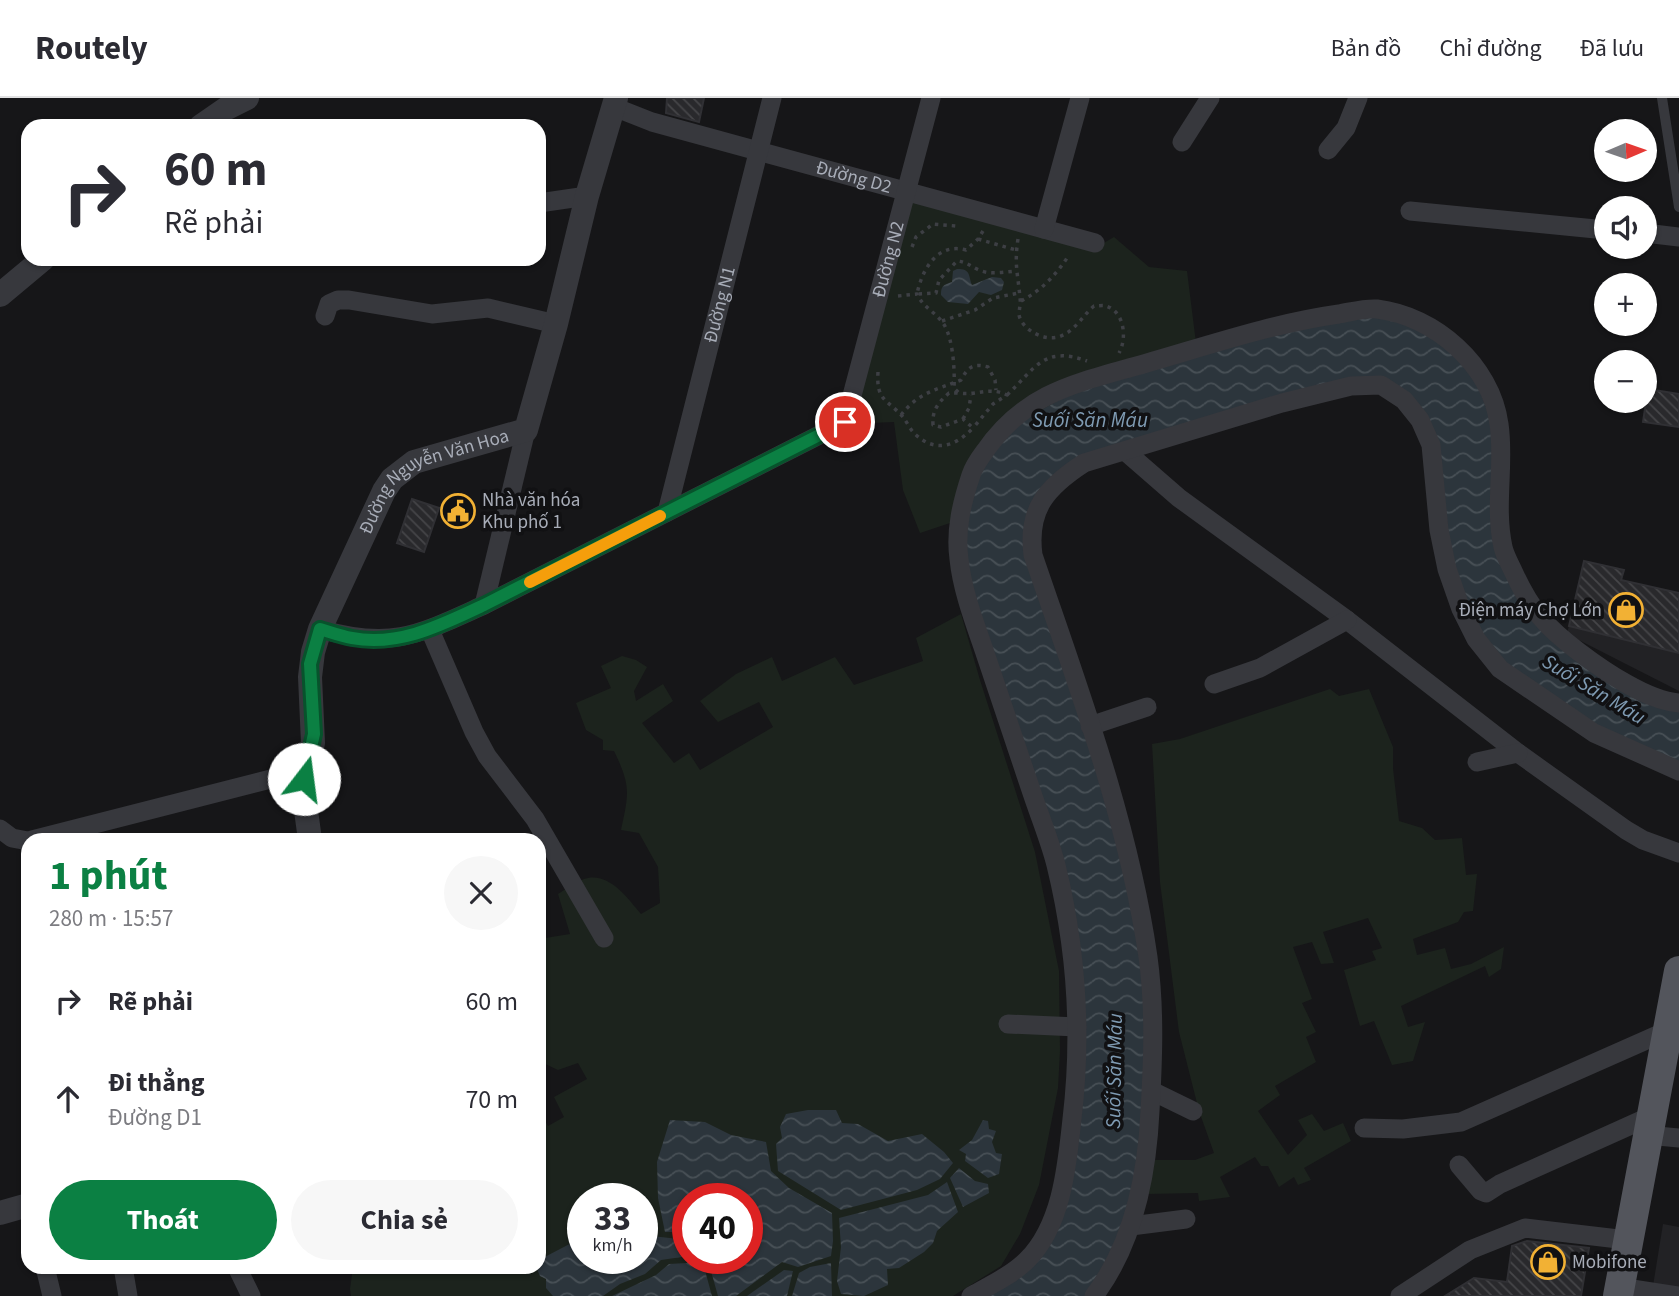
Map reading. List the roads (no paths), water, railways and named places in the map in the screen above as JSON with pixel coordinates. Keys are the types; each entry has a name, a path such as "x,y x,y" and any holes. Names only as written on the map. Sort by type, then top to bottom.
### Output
{"main road":[{"path":"1618,1292 1649,1125 1674,1030 1679,971"}],"street":[{"path":"211,119 247,98"},
{"name":"Đường N1","path":"667,512 772,98"},
{"name":"Đường N2","path":"667,512 845,422 931,98"},
{"path":"1044,229 1080,98"},
{"path":"1182,142 1210,98"},
{"path":"1328,150 1346,128 1358,98"},
{"name":"Đường D2","path":"615,102 652,122 906,191 985,223 1020,223 1088,241"},
{"name":"Đường Nguyễn Văn Hoa","path":"309,833 303,798 314,734 310,664 320,629 392,479 414,462 526,430 556,324 587,196 615,102"},
{"path":"546,202 587,196"},
{"path":"1410,211 1594,229"},
{"path":"1657,234 1679,237"},
{"path":"0,295 35,266"},
{"path":"325,316 329,304 338,300 349,300 432,314 488,308 556,324"},
{"path":"971,1296 1024,1264 1040,1245 1052,1222 1069,1152 1075,1096 1077,1027 1069,933 1056,862 973,616 958,558 960,510 974,467 998,432 1031,403 1078,383 1309,318 1375,309 1418,321 1451,340 1479,371 1494,401 1499,425 1500,523 1504,551 1531,607 1554,633 1595,664 1640,690 1679,703"},
{"path":"1094,1296 1110,1273 1131,1226 1143,1179 1152,1091 1152,1003 1146,946 1128,854 1111,787 1033,555 1030,533 1036,513 1048,492 1059,480 1084,463 1282,403 1351,386 1381,385 1404,400 1420,420 1431,445 1439,530 1447,569 1461,609 1476,639 1500,669 1594,733 1679,771"},
{"path":"484,605 526,430"},
{"path":"1125,450 1179,498 1348,620 1518,753 1626,830 1643,840 1679,853"},
{"path":"320,629 351,638 372,640 397,638 430,630 667,512"},
{"path":"1214,684 1260,668 1348,620"},
{"path":"430,630 487,756 543,833"},
{"path":"1090,726 1146,707"},
{"path":"1477,762 1518,753"},
{"path":"58,833 306,770"},
{"path":"0,829 12,838 21,839"},
{"path":"546,838 604,938"},
{"path":"1008,1024 1077,1027"},
{"path":"1364,1128 1404,1129 1461,1122 1674,1030"},
{"path":"1152,1091 1193,1111"},
{"path":"1460,1166 1481,1191 1486,1193 1511,1178 1649,1125 1679,1138"},
{"path":"0,1213 21,1207"},
{"path":"1131,1226 1186,1219"},
{"path":"1400,1296 1470,1250 1525,1228 1627,1240"},
{"path":"47,1274 52,1296"},
{"path":"124,1274 128,1296"},
{"path":"240,1274 251,1296"},
{"path":"1618,1292 1678,1296"}],"lane":[{"path":"1662,98 1679,207"}],"water":[{"path":"953,271 967,271 972,285 992,277 1001,278 1004,282 1002,290 991,295 979,292 968,304 948,302 941,295 941,290 952,282"},
{"name":"Suối Săn Máu","path":"1374,315 1415,327 1446,344 1474,375 1493,426 1494,524 1526,611 1679,709 1679,764 1597,728 1505,665 1480,635 1453,568 1437,442 1384,379 1081,458 1030,510 1076,702 1128,882 1145,997 1144,1123 1125,1226 1086,1296 983,1296 1058,1222 1079,969 965,558 966,512 979,470 1018,423 1079,389 1310,324"},
{"path":"808,1110 836,1110 842,1123 858,1124 888,1141 922,1134 953,1163 940,1179 917,1190 841,1210 778,1171 776,1144 782,1138 780,1127 786,1114"},
{"path":"670,1120 705,1122 731,1135 766,1142 771,1171 789,1188 832,1213 831,1256 798,1267 782,1262 736,1296 718,1296 712,1274 763,1274 763,1183 672,1183 672,1232 665,1232 658,1198 657,1162"},
{"path":"983,1120 988,1121 989,1129 996,1131 992,1142 996,1153 1002,1154 999,1174 988,1178 965,1161 966,1154 959,1150 972,1140"},
{"path":"959,1168 975,1181 988,1184 989,1193 963,1207 950,1178"},
{"path":"947,1182 958,1212 937,1231 933,1243 899,1268 887,1269 888,1285 864,1296 841,1294 837,1281 841,1247 839,1218 928,1195"},
{"path":"658,1237 672,1238 672,1258 658,1263"},
{"path":"567,1245 567,1274 645,1274 620,1284 603,1296 553,1296 546,1288 546,1279 539,1274 546,1274 546,1256"},
{"path":"831,1263 832,1296 792,1296 799,1273 810,1267"},
{"path":"672,1264 672,1274 706,1274 712,1296 612,1296 658,1274"},
{"path":"784,1270 793,1271 787,1296 747,1296"}],"place":[{"name":"Nhà văn hóa Khu phố 1","path":"458,511"},
{"name":"Điện máy Chợ Lớn","path":"1626,610"},
{"name":"Mobifone","path":"1548,1262"}]}
